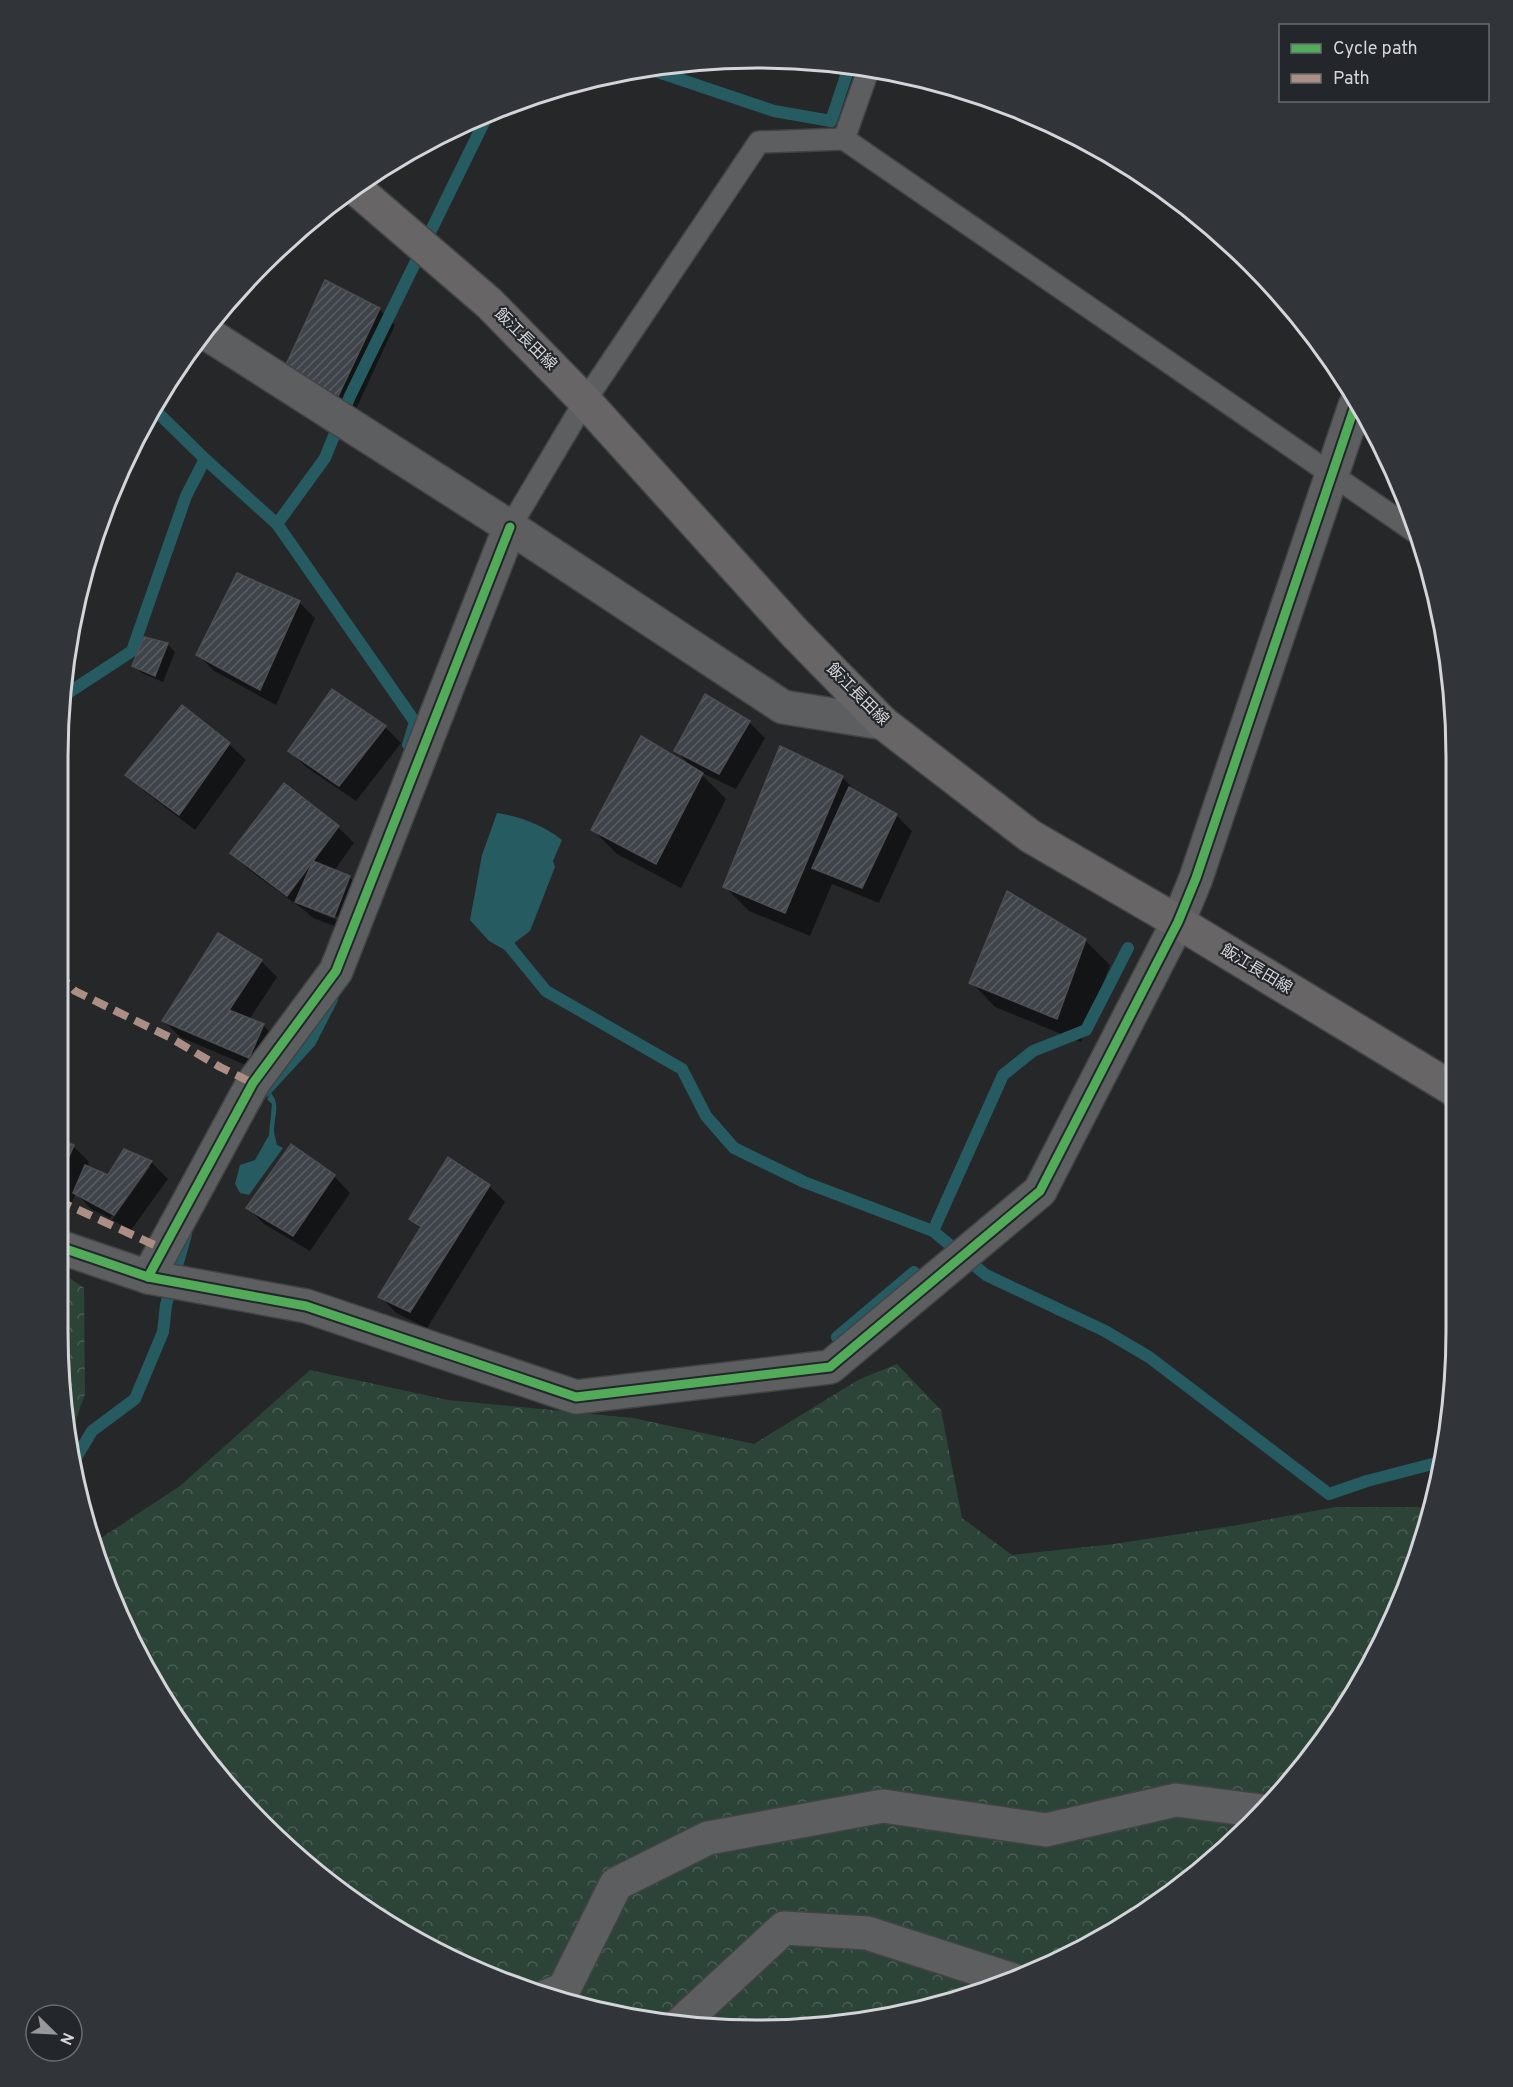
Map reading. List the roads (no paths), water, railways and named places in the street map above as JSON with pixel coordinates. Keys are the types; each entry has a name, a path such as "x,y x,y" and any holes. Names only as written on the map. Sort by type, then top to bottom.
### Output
{"main road":[{"name":"飯江長田線","path":"361,193 489,303 585,401 794,632 883,723 1030,836 1178,922 1446,1085"}],"street":[{"path":"211,336 510,527 783,707 883,723"},
{"path":"68,1250 148,1277 306,1306 576,1397 830,1367 1040,1191 1178,922 1196,878 1353,412"},
{"path":"148,1277 253,1083 336,971 510,527"},
{"path":"560,1991 564,1989 616,1884 708,1838 883,1806 1046,1830 1176,1800 1252,1810"},
{"path":"689,2016 784,1928 867,1933 998,1975"}],"lane":[{"path":"844,139 866,77"},
{"path":"510,527 585,401 759,142 844,139 1405,525"}],"water":[{"path":"497,813 531,822 562,840 553,861 555,867 530,931 505,950 489,941 470,920 482,855"},
{"path":"271,1093 276,1102 275,1136 277,1145 283,1148 249,1195 240,1193 235,1184 240,1165 255,1160 269,1135 272,1104 267,1099"}],"waterway":[{"path":"663,74 774,111 831,121 847,73"},
{"path":"408,745 415,722 277,524 325,458 350,396 483,125"},
{"path":"159,414 205,459"},
{"path":"71,691 132,651 186,496 205,459 277,524"},
{"path":"510,947 546,991 682,1069 706,1116 734,1148 804,1182 933,1231"},
{"path":"1128,948 1086,1030 1033,1051 1003,1075 933,1231 986,1275 1105,1331 1149,1357 1329,1494 1367,1481 1432,1464"},
{"path":"265,1091 310,1042 332,999"},
{"path":"79,1453 92,1431 135,1399 163,1332 166,1305 186,1234"},
{"path":"837,1337 914,1272"}]}
